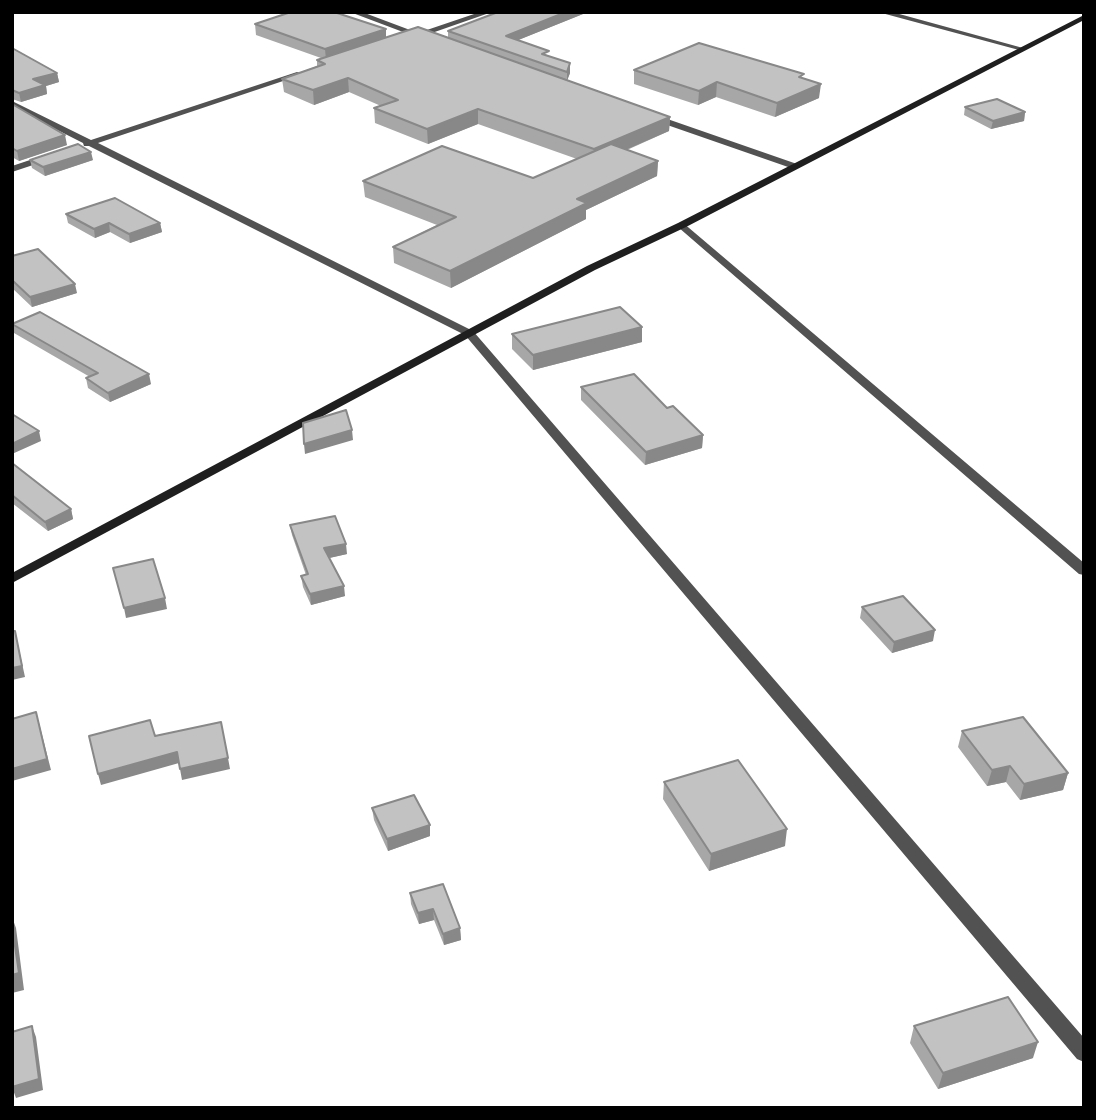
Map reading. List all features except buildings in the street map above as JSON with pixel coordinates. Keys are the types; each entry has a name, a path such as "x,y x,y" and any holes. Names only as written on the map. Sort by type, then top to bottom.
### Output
{"street":[{"path":"354,12 430,40"},
{"path":"404,39 488,12"},
{"path":"882,12 1019,48"},
{"path":"12,579 469,333 682,225 1019,48 1083,18"},
{"path":"85,144 313,69"},
{"path":"12,104 85,144 469,333 1084,1053"},
{"path":"638,112 794,166"},
{"path":"12,169 65,151"},
{"path":"682,225 1084,571"}]}
